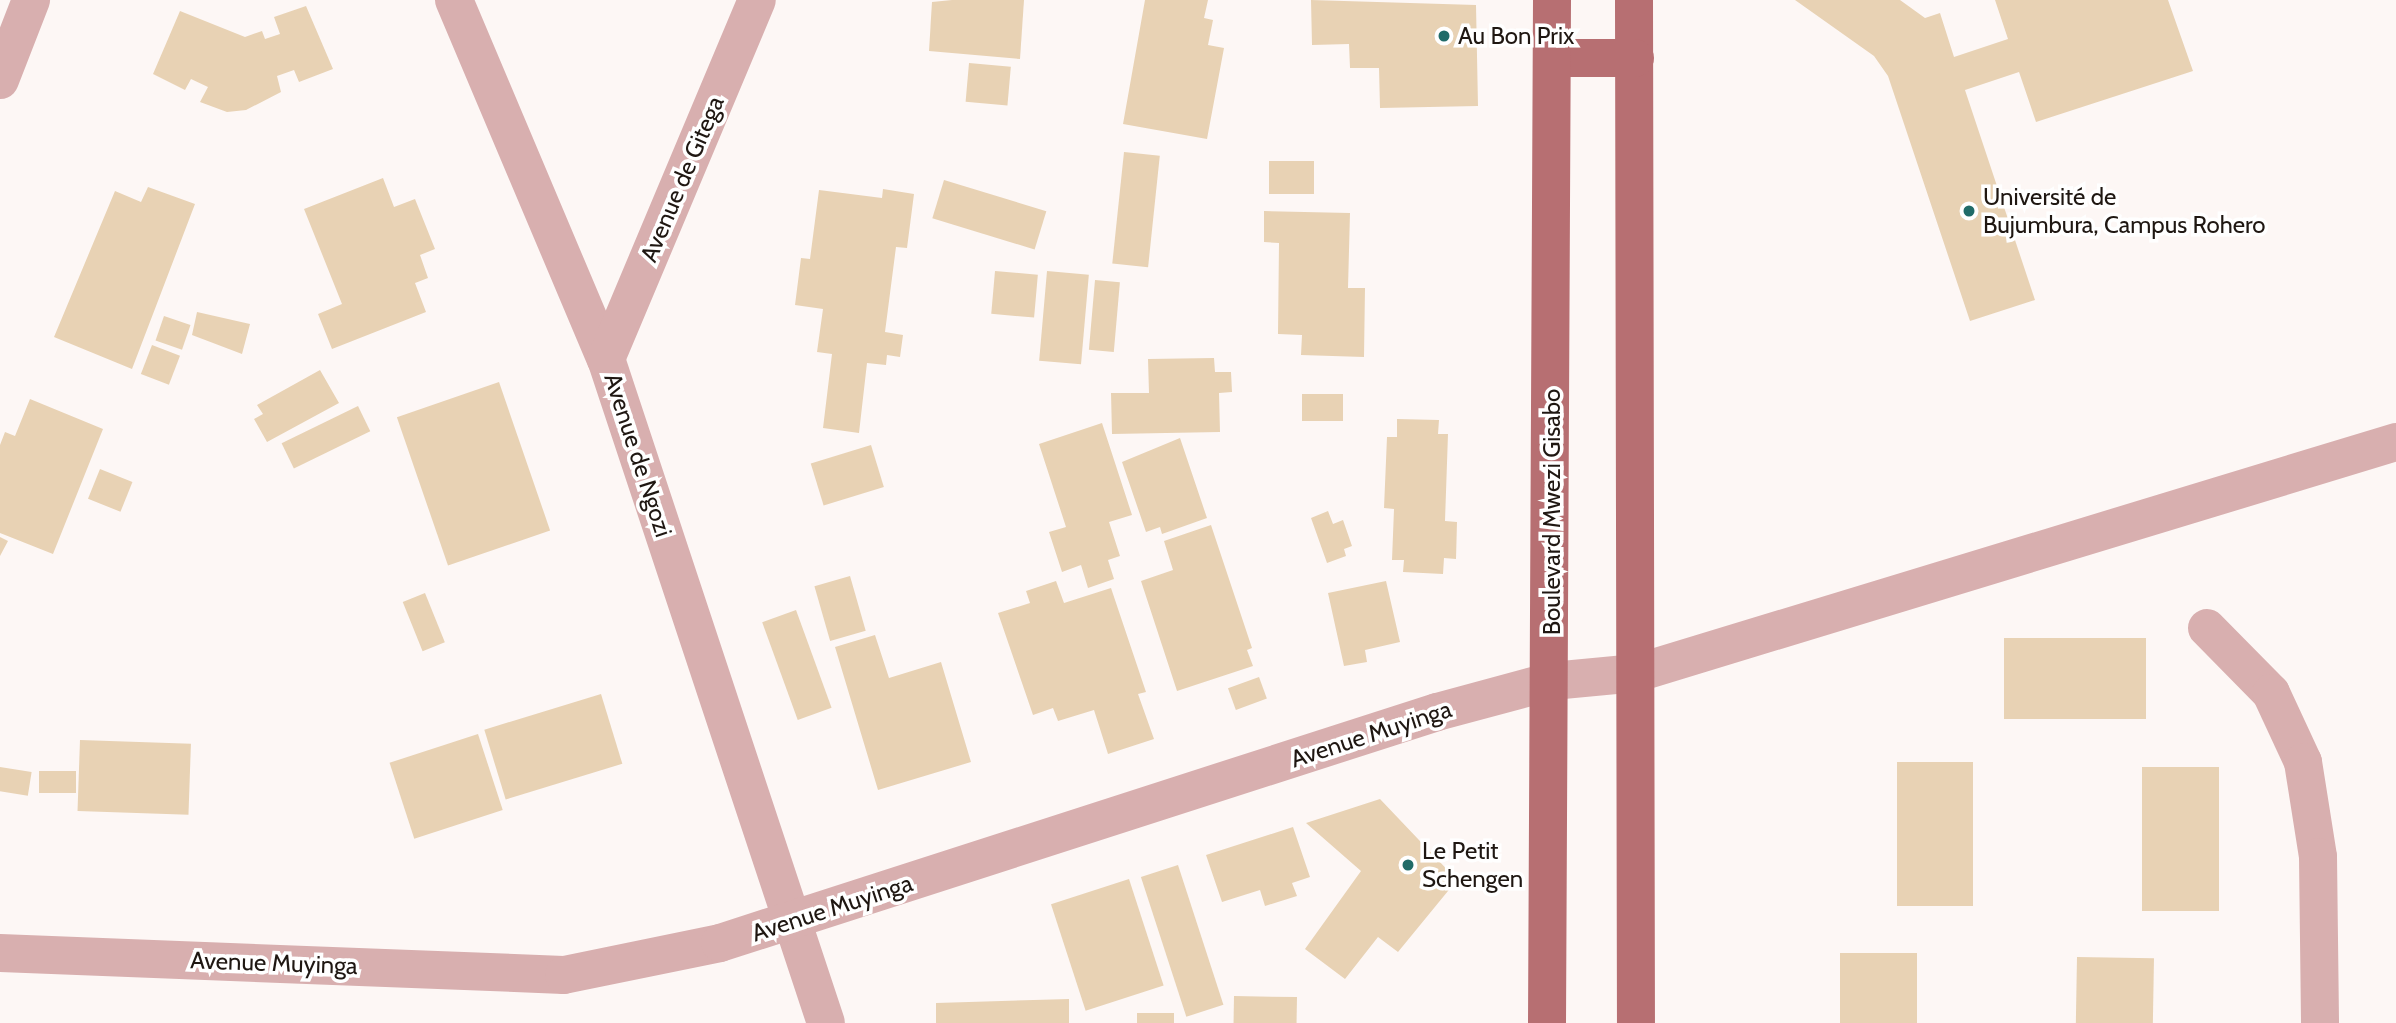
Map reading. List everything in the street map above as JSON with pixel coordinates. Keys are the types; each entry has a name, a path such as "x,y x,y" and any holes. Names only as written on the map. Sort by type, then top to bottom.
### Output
{"main road":[{"name":"Boulevard Mwezi Gisabo","path":"1547,1023 1552,681 1552,0"},
{"path":"1634,0 1636,1023"},
{"path":"1553,58 1635,58"}],"street":[{"path":"0,80 32,0"},
{"name":"Avenue de Ngozi","path":"454,0 606,359 826,1023"},
{"name":"Avenue de Gitega","path":"606,359 757,0"},
{"name":"Avenue Muyinga","path":"0,953 564,975 720,943 1437,712 1552,681 1637,673 2396,442"},
{"path":"2207,628 2271,693 2303,762 2318,857 2320,1023"}],"building":[{"path":"1024,0 1020,59 929,51 932,2"},
{"path":"1145,0 1208,0 1204,18 1213,20 1208,45 1224,48 1207,139 1123,124"},
{"path":"1311,0 1476,5 1478,106 1380,108 1379,68 1350,68 1349,44 1312,45"},
{"name":"Université de Bujumbura, Campus Rohero","path":"1795,0 1900,0 1925,18 1940,13 1954,57 2008,39 1995,0 2168,0 2193,71 2036,122 2019,72 1965,90 2035,300 1970,321 1888,76 1874,56"},
{"path":"306,6 333,69 299,82 294,70 277,76 281,92 246,110 227,112 200,102 208,87 191,79 185,90 153,74 180,11 245,37 262,31 265,39 280,34 274,17"},
{"path":"969,63 1011,67 1007,106 966,102"},
{"path":"1124,152 1160,156 1148,267 1112,263"},
{"path":"1269,161 1314,161 1314,194 1269,194"},
{"path":"383,178 394,207 415,199 435,249 420,255 428,278 415,283 426,312 332,349 318,314 342,304 304,209"},
{"path":"944,180 1046,211 1035,250 932,218"},
{"path":"148,187 195,204 132,369 54,337 115,191 141,202"},
{"path":"883,189 914,194 907,248 896,247 885,332 903,335 900,357 887,355 886,365 867,363 859,433 823,428 832,354 817,352 823,309 795,305 801,258 810,259 819,190 882,198"},
{"path":"1264,211 1350,213 1348,288 1365,288 1364,357 1301,355 1302,335 1278,334 1279,243 1264,242"},
{"path":"995,271 1038,275 1034,318 991,314"},
{"path":"1047,271 1089,275 1081,364 1039,361"},
{"path":"1095,280 1120,282 1114,352 1089,350"},
{"path":"197,312 250,324 242,354 192,335"},
{"path":"164,316 190,325 182,350 156,341"},
{"path":"152,345 180,356 169,385 141,374"},
{"path":"1214,358 1215,372 1231,372 1232,392 1219,393 1220,432 1112,434 1111,393 1149,393 1148,359"},
{"path":"320,370 339,403 267,442 254,419 263,414 257,405"},
{"path":"499,382 550,530 448,566 397,417"},
{"path":"1302,394 1343,394 1343,421 1302,421"},
{"path":"30,399 103,429 53,554 0,533 0,445 5,432 15,436"},
{"path":"358,406 370,431 294,468 282,443"},
{"path":"1397,419 1439,420 1438,434 1448,434 1445,521 1457,522 1456,559 1444,558 1443,574 1403,572 1404,560 1392,560 1394,509 1384,508 1387,437 1397,437"},
{"path":"1102,423 1132,515 1109,522 1120,556 1108,560 1114,579 1088,588 1081,565 1062,572 1049,532 1066,527 1039,444"},
{"path":"1180,438 1207,518 1162,534 1160,527 1146,532 1122,462"},
{"path":"871,445 884,487 824,505 811,463"},
{"path":"100,469 132,482 120,512 88,499"},
{"path":"1328,511 1333,524 1343,520 1352,546 1344,549 1346,556 1327,563 1311,518"},
{"path":"1211,525 1252,648 1247,650 1253,666 1177,691 1141,581 1173,570 1164,541"},
{"path":"0,537 8,541 0,556"},
{"path":"850,576 866,631 830,641 814,586"},
{"path":"1056,581 1064,603 1111,588 1146,692 1138,694 1154,739 1108,754 1094,710 1058,721 1053,708 1033,715 998,613 1030,603 1026,591"},
{"path":"1386,581 1400,642 1365,650 1367,662 1344,666 1328,593"},
{"path":"425,593 445,642 423,651 403,602"},
{"path":"796,610 832,708 798,720 762,622"},
{"path":"875,635 889,678 941,662 971,762 878,790 835,647"},
{"path":"2004,638 2146,638 2146,719 2004,719"},
{"path":"1259,677 1267,699 1236,710 1228,688"},
{"path":"601,694 622,764 506,799 484,730"},
{"path":"478,734 503,810 414,839 390,763"},
{"path":"80,740 191,744 188,815 78,811"},
{"path":"1897,762 1973,762 1973,906 1897,906"},
{"path":"0,767 32,772 28,796 0,791"},
{"path":"2142,767 2219,767 2219,911 2142,911"},
{"path":"39,771 76,771 76,793 39,793"},
{"path":"1380,799 1457,880 1398,952 1378,937 1345,979 1305,949 1361,871 1306,823"},
{"path":"1293,827 1310,877 1292,883 1297,896 1265,906 1260,890 1222,902 1206,855"},
{"path":"1178,865 1223,1005 1186,1017 1141,877"},
{"path":"1129,879 1164,986 1086,1011 1051,904"},
{"path":"1840,953 1917,953 1917,1023 1840,1023"},
{"path":"2077,957 2154,958 2153,1023 2076,1023"},
{"path":"1234,996 1297,997 1297,1023 1234,1023"},
{"path":"1069,999 1069,1023 936,1023 936,1003"},
{"path":"1137,1013 1174,1013 1174,1023 1137,1023"}],"place":[{"name":"Au Bon Prix","path":"1444,36"},
{"name":"Université de Bujumbura, Campus Rohero","path":"1969,211"},
{"name":"Le Petit Schengen","path":"1408,865"}]}
